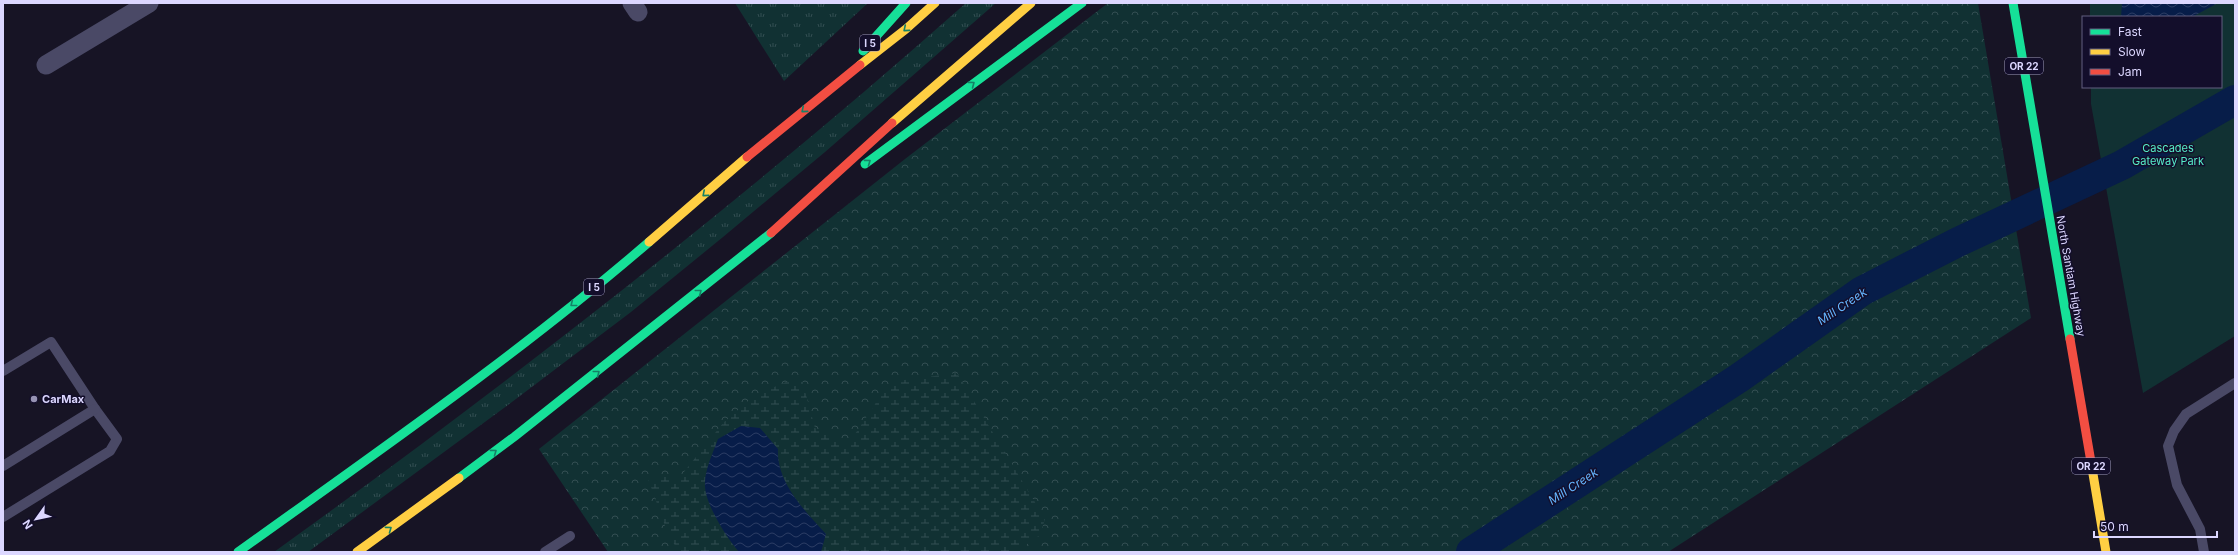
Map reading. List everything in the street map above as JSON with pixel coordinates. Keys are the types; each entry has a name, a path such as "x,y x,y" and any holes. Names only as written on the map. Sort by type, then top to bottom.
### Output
{"highway":[{"name":"I 5","path":"835,84 892,16 906,3"},
{"name":"I 5","path":"238,552 432,412 617,269 835,84 906,29 935,3"},
{"path":"769,235 897,119 1031,3"},
{"path":"858,170 1082,3"},
{"path":"2012,3 2016,21"},
{"path":"2016,21 2018,3"},
{"name":"North Santiam Highway","path":"2016,21 2106,552"},
{"path":"358,552 514,437 769,235 845,179"}],"street":[{"path":"46,65 149,3"}],"lane":[{"path":"3,371 51,342 95,409 117,439 110,451 3,517"},
{"path":"2204,552 2200,529 2177,485 2168,446 2174,431 2186,414 2235,383"},
{"path":"3,466 95,409"},
{"path":"545,552 570,536"}],"green space":[{"path":"735,3 868,3 784,81"},
{"path":"966,3 996,3 825,152 631,312 508,405 308,552 274,552 452,421 627,286 798,147 883,76"},
{"path":"1108,3 1978,3 2031,318 1668,552 608,552 539,449 905,159"},
{"name":"Cascades Gateway Park","path":"2090,3 2235,3 2235,336 2143,393 2091,104 2091,88 2222,88 2222,16 2090,16"},
{"path":"957,373 1045,519 1040,535 1016,552 679,552 668,534 647,476 680,477 723,423 755,395 801,376 815,428 847,446 890,382"}],"water":[{"path":"2122,3 2218,3 2194,16 2121,16"},
{"path":"741,426 760,428 778,449 782,473 793,495 809,516 826,534 821,552 739,552 723,530 713,512 706,494 706,474 718,439"}],"waterway":[{"name":"Mill Creek","path":"1471,552 1739,378 1862,291 1958,242 2122,165 2235,100"}],"traffic: fast":[{"path":"863,51 906,3"},
{"path":"865,164 1082,3"},
{"path":"2013,3 2070,339"},
{"path":"459,478 514,437 771,233"},
{"path":"238,552 447,402 549,324 649,242"}],"traffic: slow":[{"path":"860,65 906,29 935,3"},
{"path":"892,123 1031,3"},
{"path":"649,242 747,157"},
{"path":"2091,462 2106,552"},
{"path":"357,552 459,478"}],"traffic: jam":[{"path":"747,157 860,65"},
{"path":"771,233 892,123"},
{"path":"2070,339 2091,462"}],"place":[{"name":"CarMax","path":"34,399"}]}
